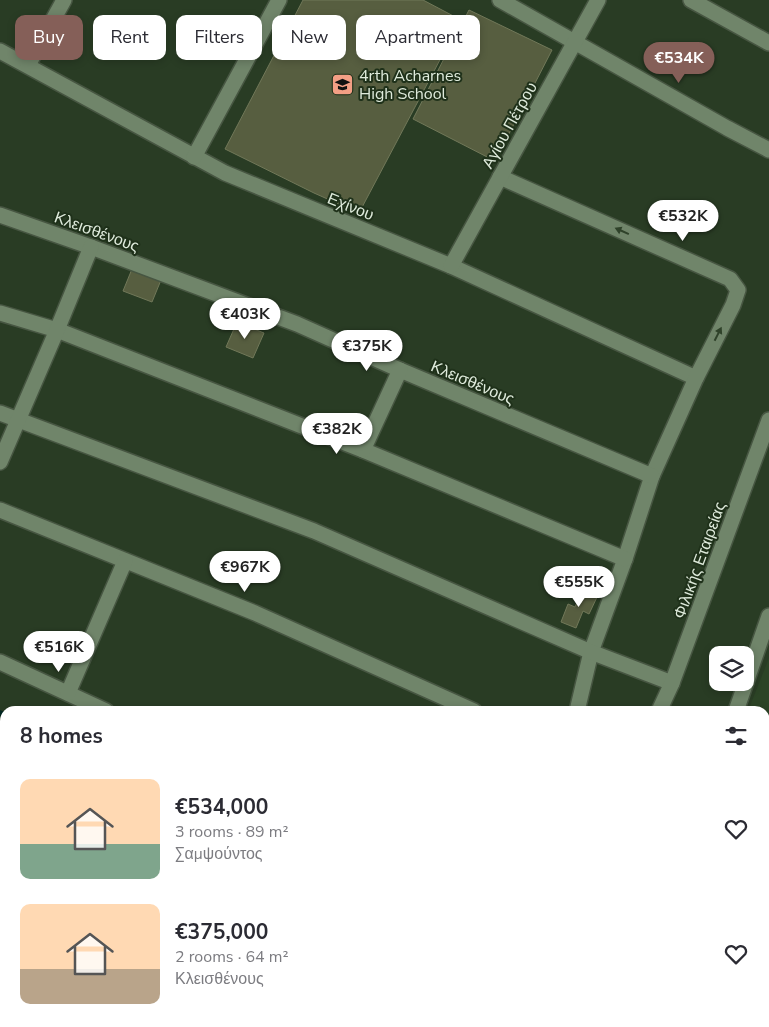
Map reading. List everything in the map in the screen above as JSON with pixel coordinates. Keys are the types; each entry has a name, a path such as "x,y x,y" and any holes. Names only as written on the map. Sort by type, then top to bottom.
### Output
{"street":[{"path":"28,65 64,0"},
{"path":"194,156 279,0"},
{"path":"500,0 726,128 769,150"},
{"name":"Αγίου Πέτρου","path":"451,266 598,0"},
{"path":"691,0 769,43"},
{"name":"Εχίνου","path":"0,51 225,173 451,266 696,378"},
{"path":"500,177 730,280 738,290 733,305 696,378 652,476 625,559 591,652 578,706"},
{"name":"Κλεισθένους","path":"0,215 297,324 400,370 652,476"},
{"path":"0,462 91,247"},
{"path":"0,313 57,330 363,450 625,559"},
{"path":"363,450 400,370"},
{"path":"0,413 314,531 591,652 672,684"},
{"name":"Φιλικής Εταιρείας","path":"661,706 672,684 769,420"},
{"path":"0,510 255,613 463,706"},
{"path":"68,693 125,561"},
{"path":"738,706 769,616"},
{"path":"0,662 95,706"}],"shaded area":[{"path":"769,658 769,706 750,706"}],"building":[{"name":"4rth Acharnes High School","path":"303,0 423,0 452,15 356,15 356,60 440,60 359,213 225,149 272,59 346,60 346,15 295,15"},
{"path":"469,10 479,15 466,15"},
{"path":"480,15 552,50 495,161 413,119 443,60 480,60"},
{"path":"132,269 161,280 152,302 123,291"},
{"path":"237,322 264,333 253,358 226,347"},
{"path":"583,588 598,595 589,614 583,611 576,628 561,622 568,604 575,607"}],"place":[{"name":"4rth Acharnes High School","path":"343,84"}]}
